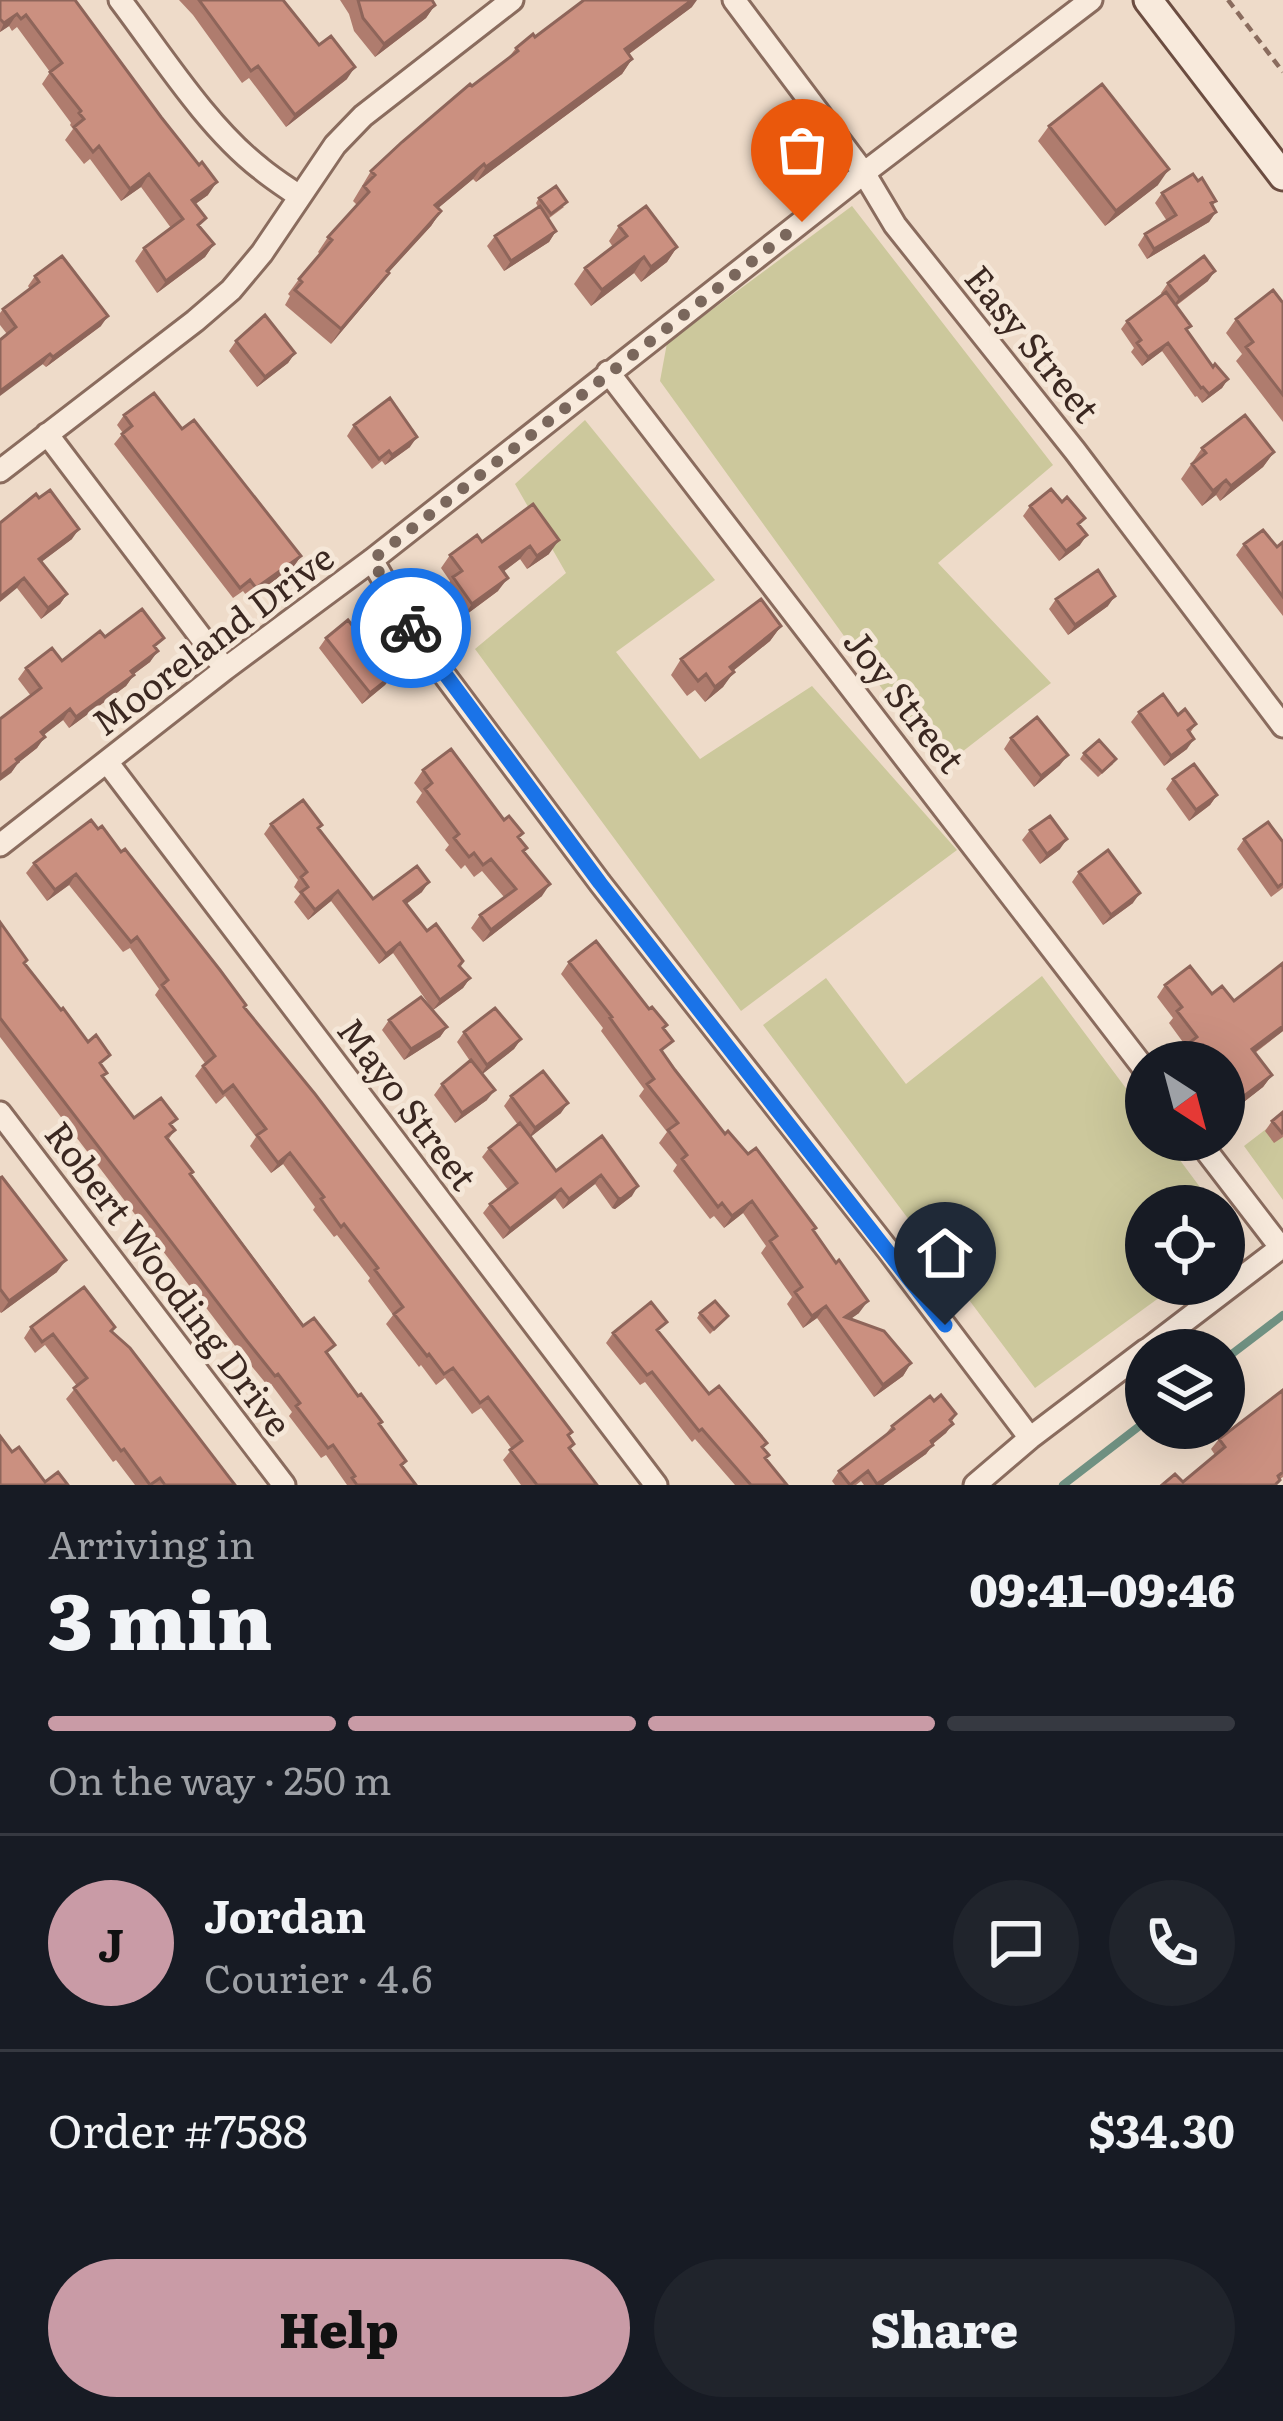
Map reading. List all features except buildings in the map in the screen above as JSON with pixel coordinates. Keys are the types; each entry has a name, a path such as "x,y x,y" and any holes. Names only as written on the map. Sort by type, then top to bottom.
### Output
{"main road":[{"path":"1148,0 1283,176"}],"street":[{"path":"120,0 234,145 299,196"},
{"path":"0,471 231,290 262,254 335,145 363,116 488,7 512,0"},
{"name":"Easy Street","path":"734,0 864,173 895,225 1075,451 1283,726"},
{"name":"Mooreland Drive","path":"0,845 1091,0"},
{"name":"Joy Street","path":"608,372 1125,1044"},
{"path":"47,434 225,669"},
{"path":"372,560 416,637 600,883 1030,1438"},
{"name":"Mayo Street","path":"107,762 656,1485"},
{"name":"Robert Wooding Drive","path":"1,1117 284,1485"},
{"path":"1174,1329 1282,1247 1214,1161"},
{"path":"975,1485 1125,1366"}],"path":[{"path":"1228,0 1283,72"}],"shaded area":[{"path":"852,206 1053,465 938,563 1051,683 940,769 660,381 667,343"},
{"path":"585,420 715,580 616,652 700,759 812,686 957,850 741,1011 475,649 566,573 515,484"},
{"path":"1042,976 1125,1087 1125,1161 1181,1161 1198,1185 1125,1185 1125,1305 1149,1305 1035,1388 763,1025 826,978 906,1084"},
{"path":"1283,1116 1283,1200 1245,1147"}],"waterway":[{"path":"1245,1344 1283,1315"},
{"path":"1063,1485 1125,1437"}],"way so far":[{"path":"411,628 372,560 802,222"}],"route":[{"path":"411,628 600,883 945,1325"}]}
